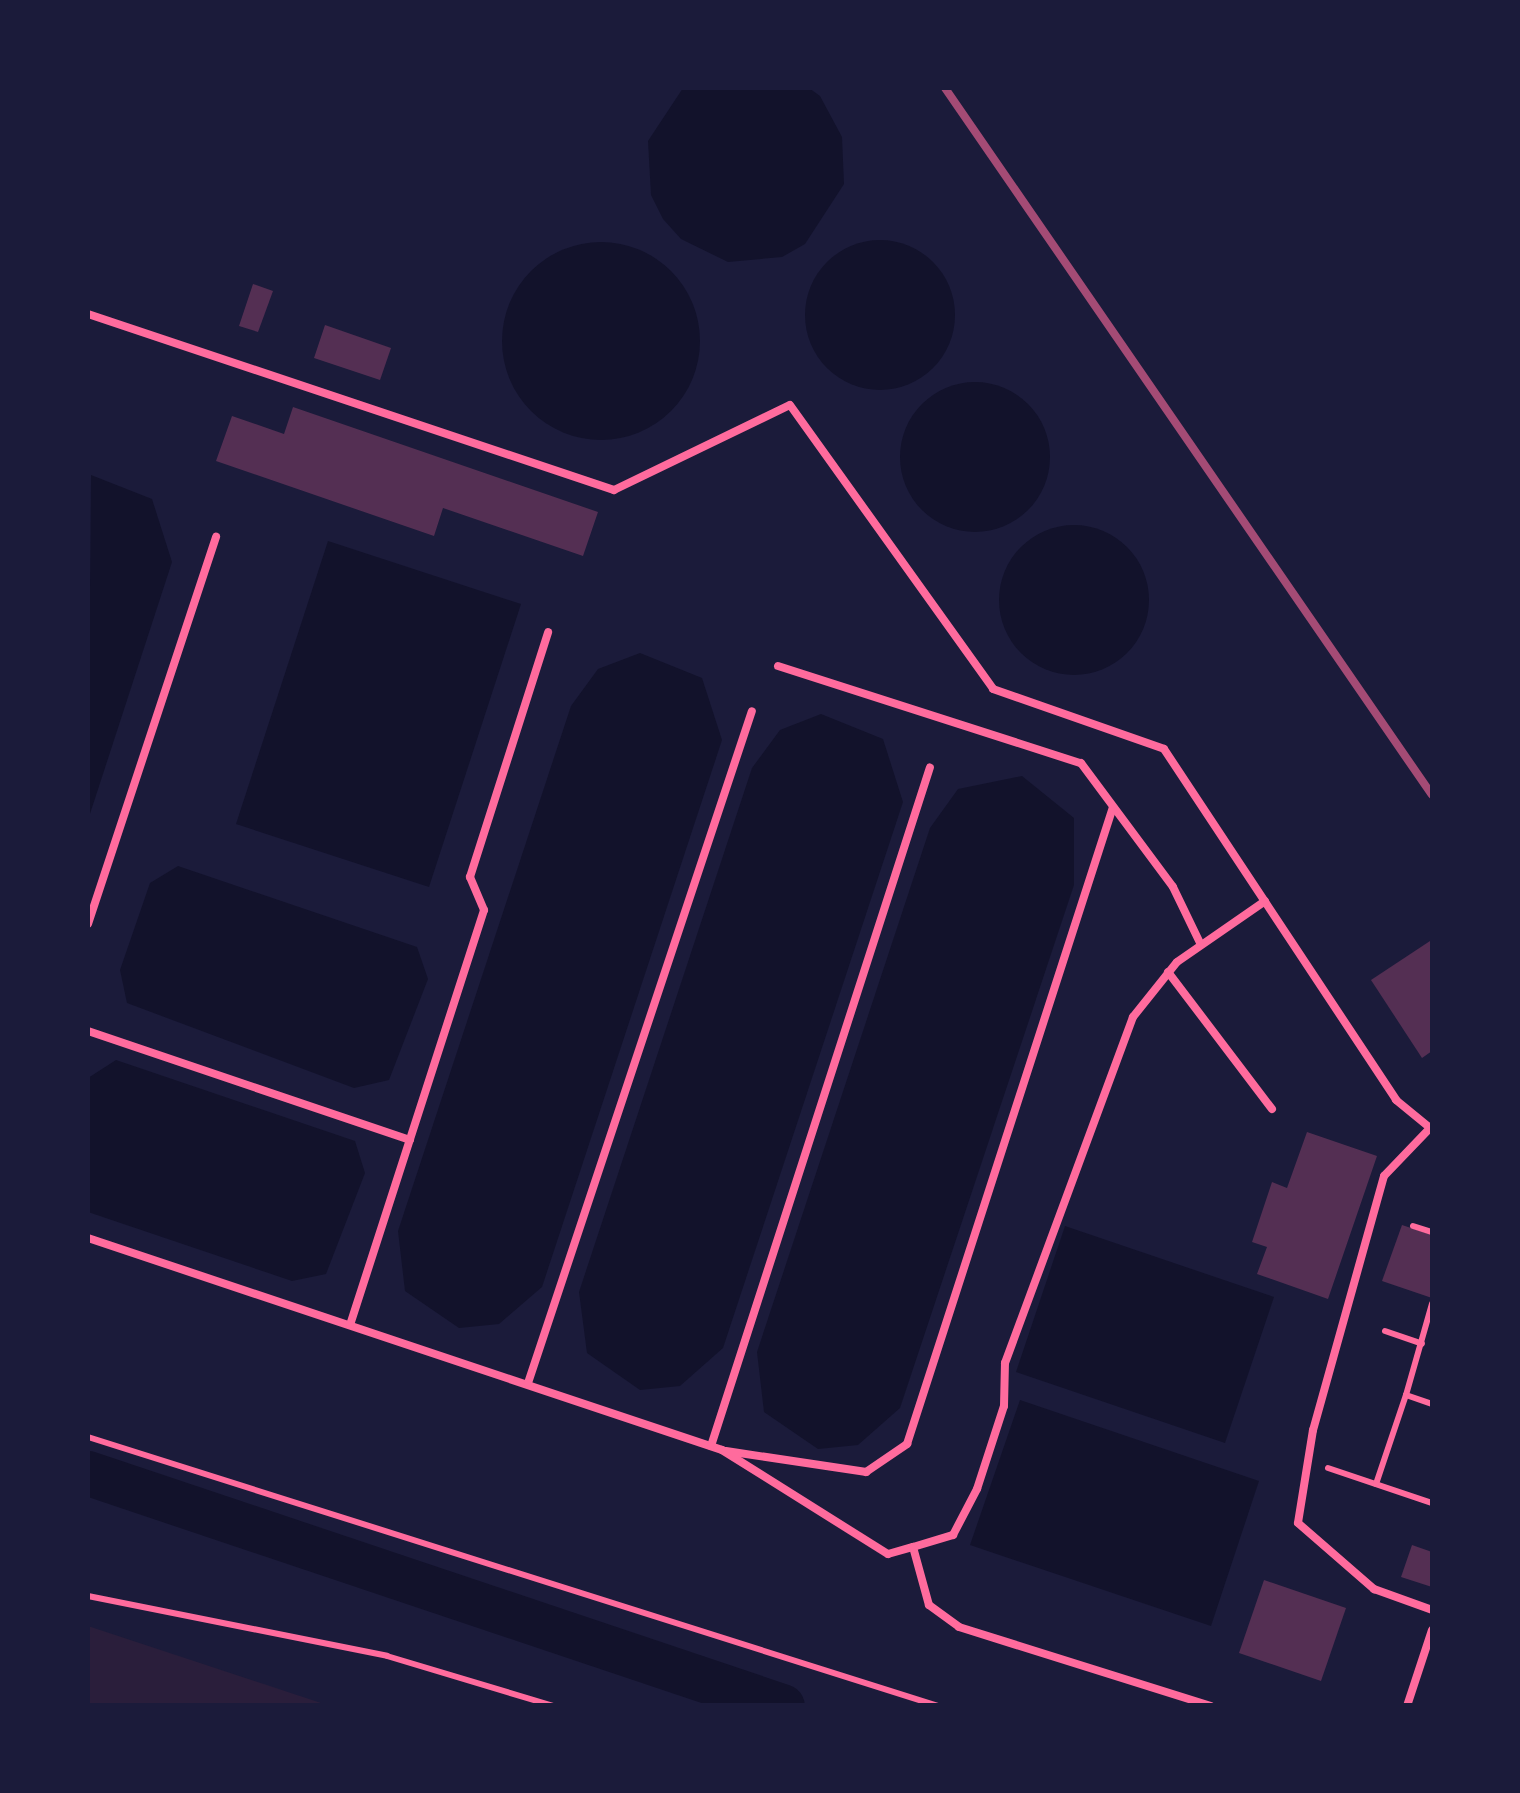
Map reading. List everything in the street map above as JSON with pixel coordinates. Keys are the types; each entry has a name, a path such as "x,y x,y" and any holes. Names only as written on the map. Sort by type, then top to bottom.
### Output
{"lane":[{"path":"88,314 614,490 790,405 993,689 1164,749 1396,1100 1431,1127 1384,1176 1308,1462 1298,1523 1374,1589 1432,1610"},
{"path":"88,924 216,537"},
{"path":"350,1325 484,910 470,877 548,632"},
{"path":"778,666 1081,763 1173,888 1202,945"},
{"path":"528,1383 752,712"},
{"path":"712,1446 930,768"},
{"path":"722,1450 866,1472 907,1444 1113,806"},
{"path":"88,1238 712,1446 888,1554 953,1534 977,1490 1004,1406 1005,1363 1055,1220 1086,1160 1134,1017 1168,972 1264,901"},
{"path":"1168,972 1272,1109"},
{"path":"88,1030 410,1140"},
{"path":"912,1547 929,1605 959,1627 1211,1706"},
{"path":"1406,1706 1432,1630"}],"path":[{"path":"1413,1226 1432,1232"},
{"path":"1376,1484 1432,1304"},
{"path":"1384,1331 1422,1344"},
{"path":"1406,1395 1432,1404"},
{"path":"88,1437 938,1706"},
{"path":"1308,1462 1432,1502"},
{"path":"88,1596 387,1656 554,1706"}],"shaded area":[{"path":"683,88 809,88 820,96 842,137 844,184 805,244 782,257 728,262 681,239 663,219 651,195 648,141"},
{"path":"880,240 909,246 933,262 949,286 955,315 949,344 933,368 909,384 880,390 851,384 827,368 811,344 805,315 811,286 827,262 851,246"},
{"path":"601,242 639,249 671,271 693,303 700,341 693,379 671,411 639,433 601,440 563,433 531,411 509,379 502,341 509,303 531,271 563,249"},
{"path":"975,382 1004,388 1028,404 1044,428 1050,457 1044,486 1028,510 1004,526 975,532 946,526 922,510 906,486 900,457 906,428 922,404 946,388"},
{"path":"91,475 152,499 172,562 88,820"},
{"path":"1074,525 1103,531 1127,547 1143,571 1149,600 1143,629 1127,653 1103,669 1074,675 1045,669 1021,653 1005,629 999,600 1005,571 1021,547 1045,531"},
{"path":"328,541 521,604 429,887 236,824"},
{"path":"640,653 702,678 722,740 542,1287 499,1324 459,1328 405,1291 398,1231 571,706 598,669"},
{"path":"821,714 883,739 903,802 723,1348 680,1386 640,1390 587,1353 579,1292 752,768 780,730"},
{"path":"1022,776 1074,818 1074,885 900,1408 858,1445 818,1449 764,1412 757,1352 930,828 958,789"},
{"path":"178,866 417,947 428,979 389,1080 354,1088 127,1003 120,970 150,883"},
{"path":"116,1060 355,1141 365,1173 326,1274 292,1281 88,1212 88,1078"},
{"path":"1065,1226 1274,1297 1225,1443 1016,1372"},
{"path":"1020,1400 1259,1481 1211,1626 970,1545"},
{"path":"88,1626 327,1705 88,1705"}],"building":[{"path":"253,284 273,291 258,332 239,326"},
{"path":"325,325 391,348 380,380 314,358"},
{"path":"293,407 598,512 583,556 443,508 434,536 216,461 232,416 284,434"},
{"path":"1430,941 1432,1051 1422,1058 1371,980"},
{"path":"1307,1132 1377,1156 1328,1299 1257,1274 1267,1247 1252,1242 1272,1182 1287,1188"},
{"path":"1402,1225 1432,1235 1432,1298 1382,1281"},
{"path":"1412,1545 1432,1552 1432,1587 1401,1577"},
{"path":"1264,1580 1346,1608 1321,1681 1239,1653"}],"waterway":[{"path":"88,1473 782,1706"}],"railway":[{"path":"945,88 1432,795"}]}
